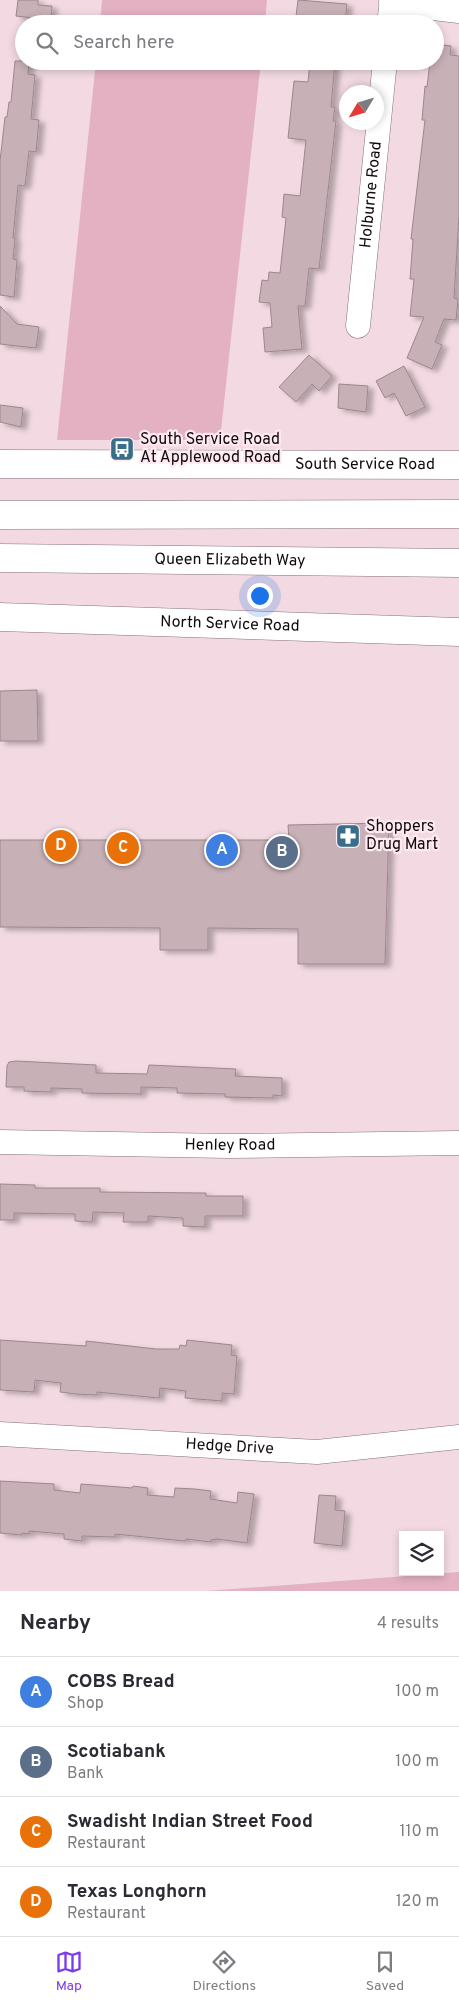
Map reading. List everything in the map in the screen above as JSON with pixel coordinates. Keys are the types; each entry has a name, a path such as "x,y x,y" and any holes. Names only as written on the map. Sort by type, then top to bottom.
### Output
{"main road":[{"name":"South Service Road","path":"0,464 459,464"},
{"path":"0,515 459,514"},
{"name":"Queen Elizabeth Way","path":"0,558 459,563"},
{"name":"North Service Road","path":"0,617 459,632"}],"street":[{"path":"391,9 459,11"},
{"name":"Holburne Road","path":"358,326 384,70"},
{"name":"Henley Road","path":"0,1142 228,1146 459,1143"},
{"name":"Hedge Drive","path":"0,1434 316,1452 459,1437"}],"shaded area":[{"path":"102,0 267,0 266,15 101,15"},
{"path":"95,70 260,70 220,440 57,440"},
{"path":"459,1572 459,1591 206,1591 406,1576 444,1576 444,1573"}],"building":[{"path":"18,0 38,0 38,5 52,6 51,15 16,15"},
{"path":"298,0 347,4 346,15 296,15"},
{"path":"444,45 451,46 450,55 459,56 459,216 454,298 458,299 456,320 444,319 435,342 442,345 432,369 407,358 424,317 410,316 414,279 410,279 413,239 411,239 425,120 422,120 425,86 427,87 429,70 444,70"},
{"path":"15,61 15,70 28,70 28,74 35,75 31,119 39,120 36,152 29,151 25,186 18,185 13,238 15,239 13,259 17,260 14,297 0,295 0,161 5,117 7,117 9,102 11,102"},
{"path":"309,70 334,70 331,107 335,107 333,121 336,121 319,269 309,268 305,306 298,306 302,349 265,352 263,328 272,327 270,303 259,302 262,280 268,281 269,272 280,273 286,218 282,217 284,194 300,196 306,140 288,138 294,81 308,82"},
{"path":"0,306 17,324 39,327 36,348 0,344"},
{"path":"309,355 332,376 319,391 312,384 296,402 279,387"},
{"path":"404,366 425,407 406,416 394,393 385,398 376,381"},
{"path":"339,384 368,386 366,412 338,408"},
{"path":"0,405 23,408 21,427 0,422"},
{"path":"37,690 38,741 0,741 0,691"},
{"path":"389,823 385,964 298,964 298,929 208,928 208,950 160,950 160,928 0,927 0,840 289,840 288,825"},
{"path":"9,1062 96,1065 96,1073 147,1074 149,1065 236,1069 235,1076 282,1078 282,1096 273,1095 273,1098 225,1097 225,1094 177,1093 177,1088 141,1087 141,1094 82,1093 82,1089 51,1088 51,1092 24,1091 24,1087 6,1087 7,1066"},
{"path":"0,1184 35,1185 35,1188 100,1188 100,1192 206,1193 206,1196 243,1196 243,1216 205,1216 205,1227 183,1226 183,1218 148,1216 148,1222 123,1222 124,1213 93,1212 92,1222 75,1221 75,1214 14,1213 14,1220 0,1220"},
{"path":"0,1340 86,1346 86,1341 156,1349 179,1349 180,1345 186,1346 187,1340 232,1345 231,1355 237,1356 234,1394 222,1393 222,1401 185,1398 186,1391 160,1388 159,1398 97,1392 97,1395 76,1394 60,1392 61,1383 35,1380 34,1392 0,1390"},
{"path":"0,1481 54,1484 54,1490 80,1493 81,1484 132,1488 133,1486 148,1488 147,1495 174,1497 175,1488 195,1489 211,1491 210,1499 237,1503 238,1492 254,1494 247,1543 217,1539 211,1540 211,1542 186,1539 185,1541 115,1534 115,1537 82,1536 82,1541 64,1539 64,1534 29,1531 29,1534 22,1533 22,1535 0,1533"},
{"path":"319,1495 336,1496 335,1510 345,1511 342,1546 314,1543"}],"place":[{"name":"South Service Road At Applewood Road","path":"122,449"},
{"name":"Shoppers Drug Mart","path":"348,836"},
{"name":"Texas Longhorn","path":"61,846"},
{"name":"Swadisht Indian Street Food","path":"123,848"},
{"name":"COBS Bread","path":"222,850"},
{"name":"Scotiabank","path":"282,852"}]}
